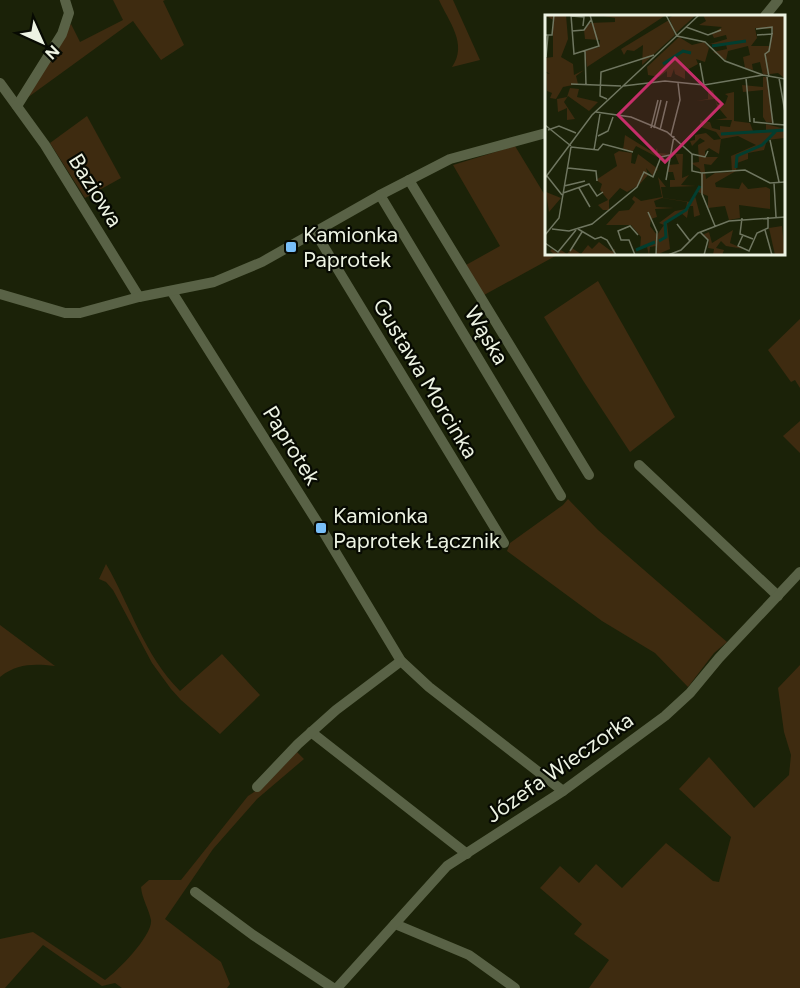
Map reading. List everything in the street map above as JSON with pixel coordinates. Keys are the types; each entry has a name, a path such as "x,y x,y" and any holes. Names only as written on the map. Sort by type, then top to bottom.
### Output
{"street":[{"path":"17,106 62,34 69,13 65,0"},
{"path":"766,15 778,0"},
{"name":"Baziowa","path":"0,83 45,145 139,297"},
{"path":"0,294 65,313 80,313 139,297 214,282 237,274 450,159 545,133"},
{"path":"409,180 589,475"},
{"name":"Wąska","path":"380,195 561,496"},
{"name":"Gustawa Morcinka","path":"315,232 504,543"},
{"name":"Paprotek","path":"172,292 327,537 401,661 429,687 563,791"},
{"path":"639,465 778,596"},
{"name":"Józefa Wieczorka","path":"337,988 447,866 563,791 665,716 690,693 719,658 800,572"},
{"path":"257,787 336,710 401,661"},
{"path":"311,732 467,854"},
{"path":"195,892 253,935 333,988"},
{"path":"395,924 469,956 515,988"}],"shaded area":[{"path":"113,0 165,0 163,1 184,45 161,60 133,21 27,98 71,24 80,42 123,20"},
{"path":"439,0 453,0 480,60 452,67 458,50 458,41"},
{"path":"87,116 121,178 85,198 50,143"},
{"path":"515,146 545,195 545,255 557,255 484,295 466,265 500,246 453,165"},
{"path":"598,281 675,417 630,452 544,317"},
{"path":"800,319 800,388 795,380 791,382 768,350"},
{"path":"800,421 800,453 783,436"},
{"path":"568,499 598,530 727,642 714,653 688,687 655,653 602,621 507,551 510,543"},
{"path":"106,564 147,646 180,691 222,654 260,695 220,734 181,700 152,663 113,590 106,582 99,579"},
{"path":"0,625 55,666 26,666 13,669 0,677"},
{"path":"800,665 800,988 589,988 609,960 574,934 582,924 540,888 560,866 579,883 596,864 622,888 666,843 713,881 719,882 731,837 679,789 709,757 754,808 789,775 791,755 784,732 778,688"},
{"path":"297,752 304,759 257,799 213,849 165,919 221,962 230,984 227,988 122,988 115,983 102,986 43,945 5,988 0,988 0,939 33,932 105,980 134,952 150,927 151,920 141,887 149,880 181,880 248,796 265,785"}],"place":[{"name":"Kamionka Paprotek","path":"291,247"},
{"name":"Kamionka Paprotek Łącznik","path":"321,528"}]}
